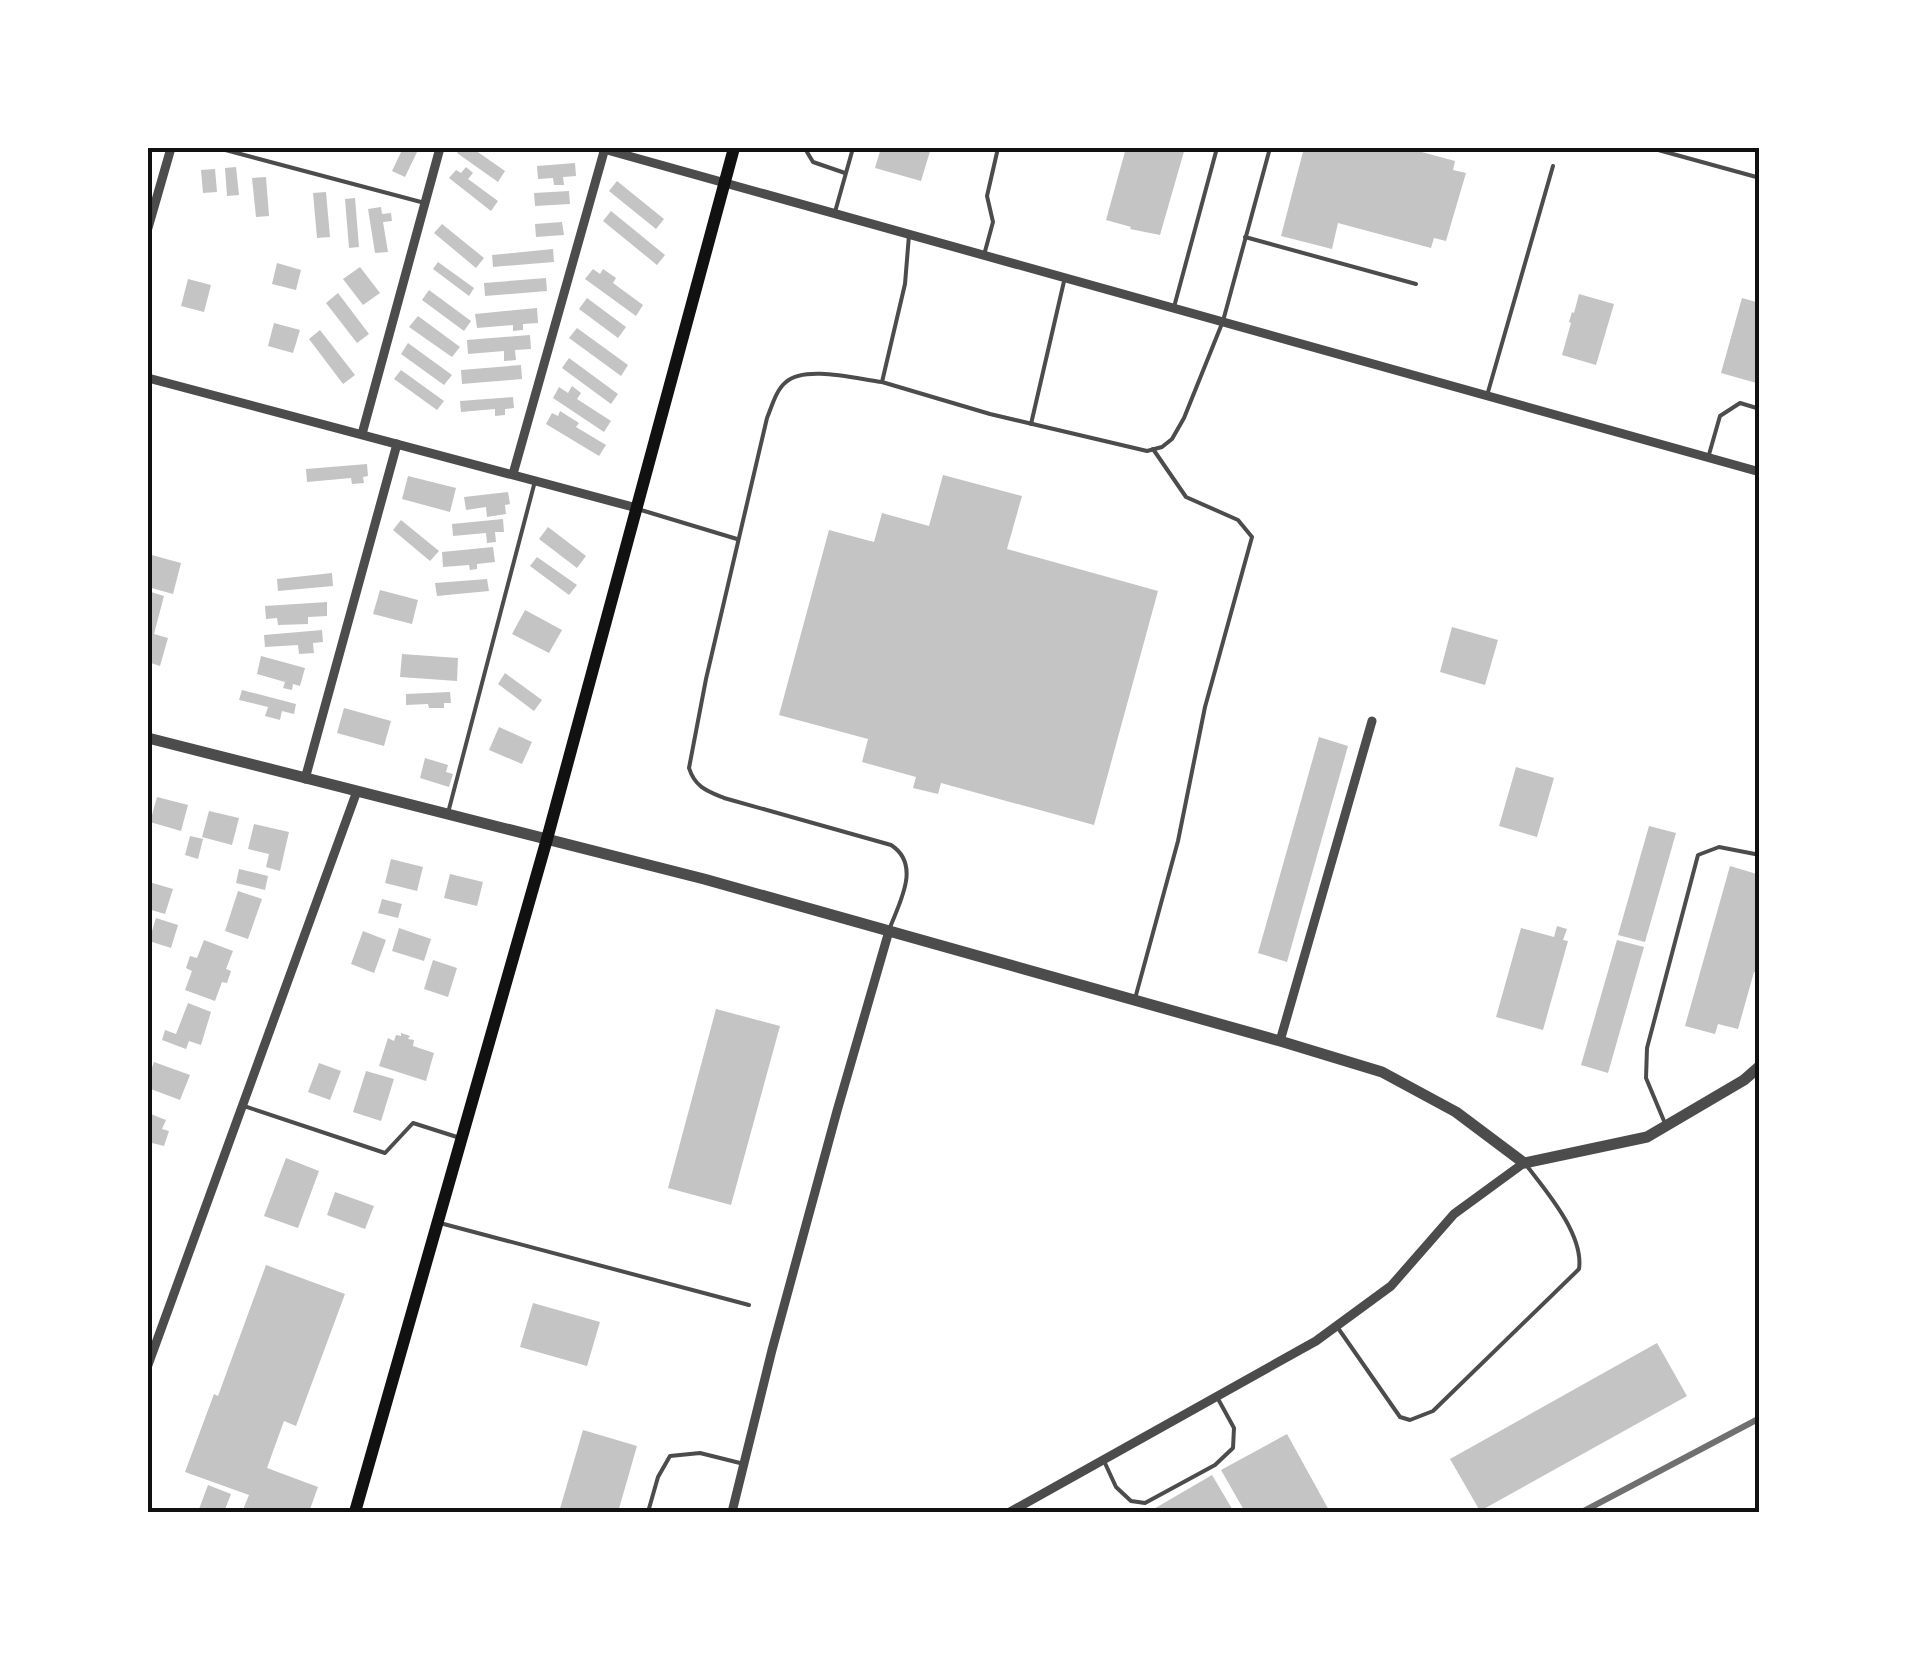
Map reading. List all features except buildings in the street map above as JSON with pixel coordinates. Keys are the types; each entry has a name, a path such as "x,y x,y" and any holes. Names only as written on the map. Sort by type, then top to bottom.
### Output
{"main road":[{"path":"355,1512 547,839 734,148"}],"street":[{"path":"148,228 152,194 171,148"},
{"path":"362,434 440,148"},
{"path":"513,474 603,148 1760,472"},
{"path":"148,378 636,508"},
{"path":"305,779 397,444"},
{"path":"1280,1041 1372,721"},
{"path":"148,738 704,879 1382,1072 1456,1112 1524,1163"},
{"path":"148,1365 357,791"},
{"path":"732,1512 772,1350 889,931"},
{"path":"1010,1512 1316,1341 1391,1286 1454,1214 1524,1163 1648,1137 1744,1080 1760,1066"}],"lane":[{"path":"218,148 424,202"},
{"path":"807,148 808,158 813,162 845,173"},
{"path":"835,212 852,148"},
{"path":"984,256 993,222 987,196 998,148"},
{"path":"1174,307 1217,148"},
{"path":"889,931 908,868 898,850 724,798 700,788 689,768 767,418 777,394 787,380 809,373 882,382 1031,424 1148,451 1162,447 1184,418 1223,321 1270,148"},
{"path":"1651,148 1760,178"},
{"path":"1486,397 1553,166"},
{"path":"882,382 905,284 909,235"},
{"path":"1245,238 1416,284"},
{"path":"1031,424 1064,278"},
{"path":"1708,458 1720,416 1740,403 1760,409"},
{"path":"1134,1000 1178,840 1205,707 1252,537 1238,520 1186,496 1153,449"},
{"path":"448,814 534,481"},
{"path":"636,508 739,540"},
{"path":"1666,1126 1646,1078 1647,1048 1698,855 1719,847 1760,855"},
{"path":"242,1105 384,1153 414,1123 461,1139"},
{"path":"1336,1326 1400,1417 1410,1420 1433,1410 1579,1269 1580,1250 1555,1202 1524,1163"},
{"path":"437,1222 750,1305"},
{"path":"1104,1461 1116,1486 1131,1501 1145,1503 1215,1466 1233,1448 1234,1428 1217,1396"},
{"path":"648,1512 658,1477 670,1456 700,1453 745,1464"}],"railway":[{"path":"1582,1512 1760,1418"}]}
